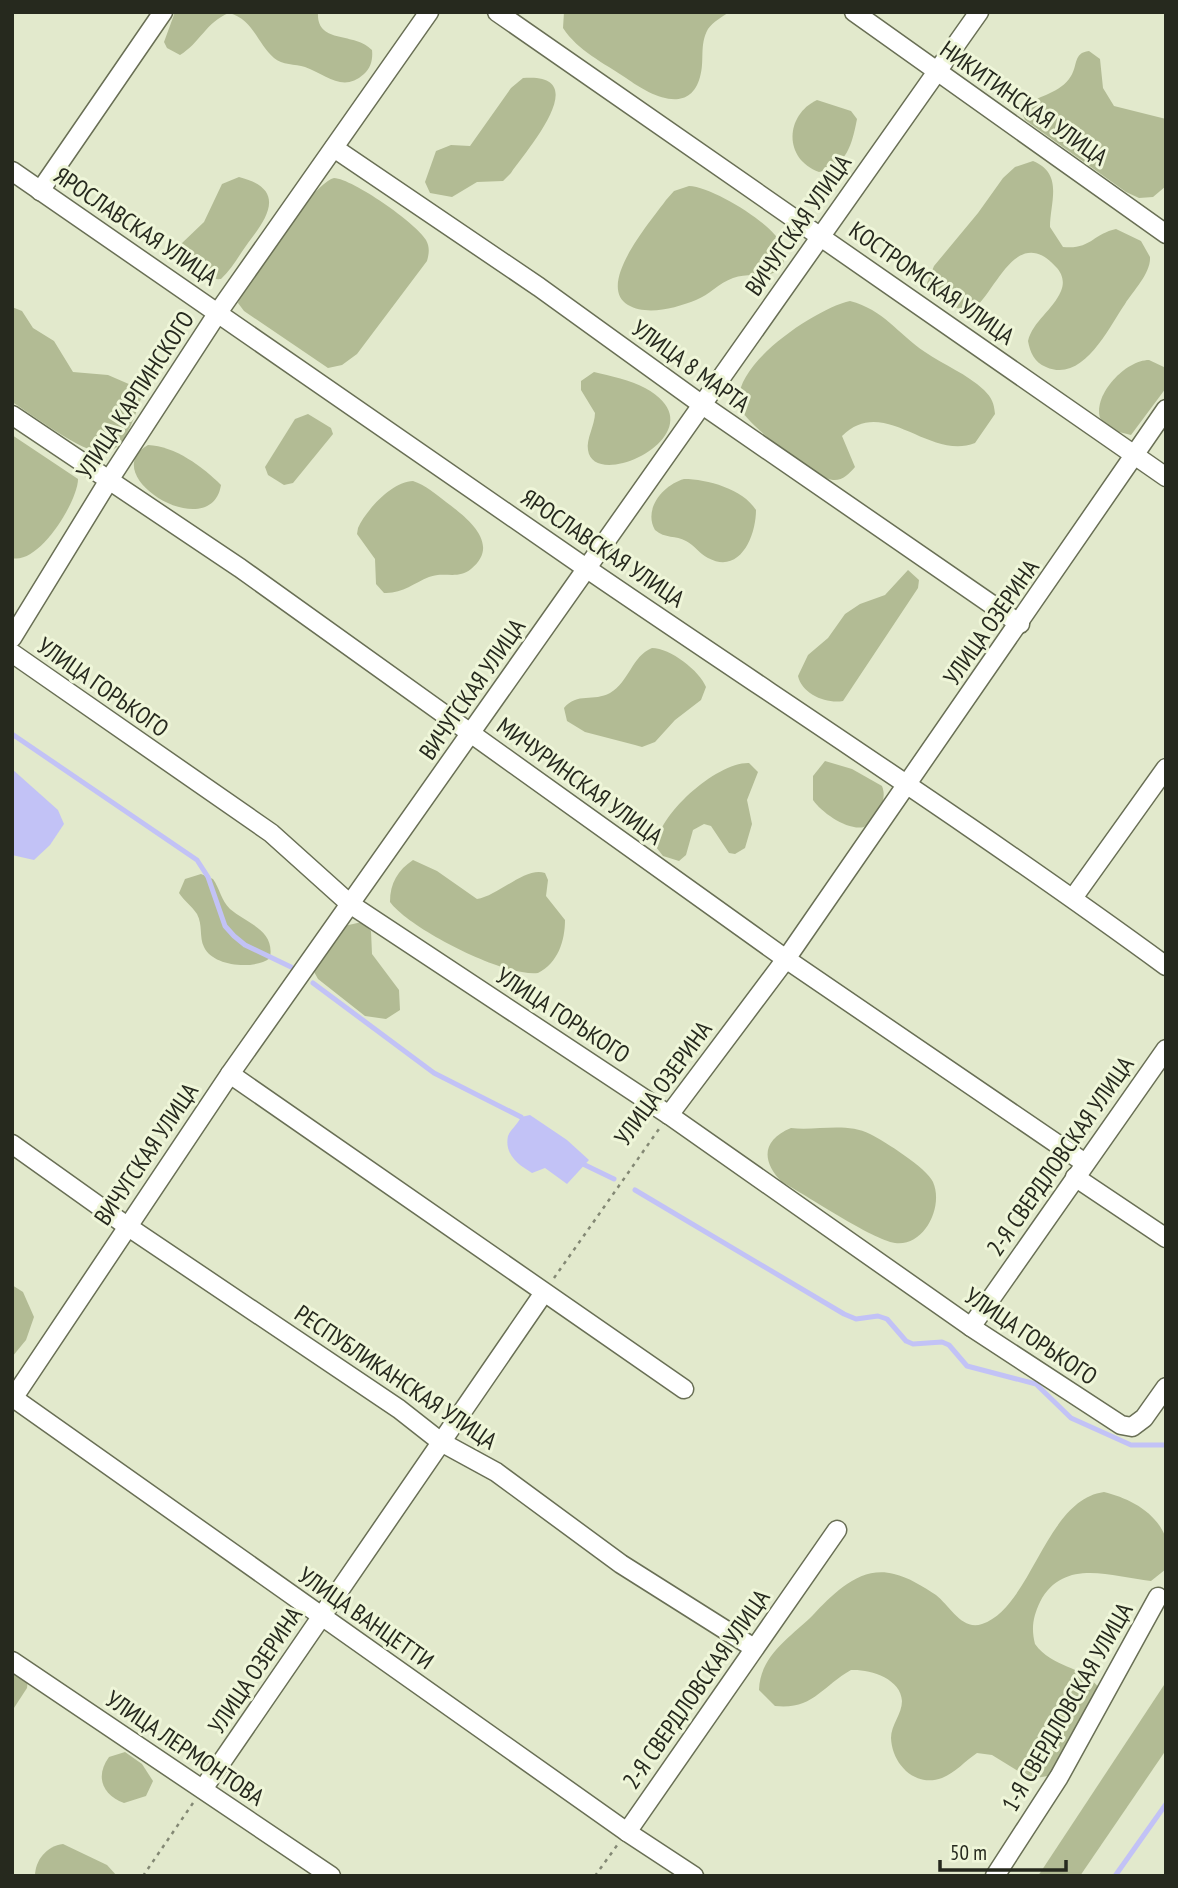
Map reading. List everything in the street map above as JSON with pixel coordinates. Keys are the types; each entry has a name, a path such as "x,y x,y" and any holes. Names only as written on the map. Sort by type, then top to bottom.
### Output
{"street":[{"path":"40,191 163,12"},
{"name":"УЛИЦА КАРПИНСКОГО","path":"12,638 109,480 219,311 429,12"},
{"name":"КОСТРОМСКАЯ УЛИЦА","path":"497,12 1166,477"},
{"name":"НИКИТИНСКАЯ УЛИЦА","path":"854,12 1166,234"},
{"name":"ВИЧУГСКАЯ УЛИЦА","path":"13,1398 230,1074 979,12"},
{"name":"УЛИЦА 8 МАРТА","path":"334,148 539,287 701,404 1020,624"},
{"name":"ЯРОСЛАВСКАЯ УЛИЦА","path":"12,171 219,311 586,568 908,783 1166,966"},
{"name":"УЛИЦА ОЗЕРИНА","path":"669,1115 786,959 1137,455 1166,409"},
{"name":"МИЧУРИНСКАЯ УЛИЦА","path":"12,415 471,733 1080,1170 1166,1238"},
{"name":"УЛИЦА ГОРЬКОГО","path":"12,653 271,834 350,904 669,1115 971,1327 1121,1425 1132,1427 1144,1418 1166,1387"},
{"path":"1073,898 1166,768"},
{"name":"2-Я СВЕРДЛОВСКАЯ УЛИЦА","path":"971,1327 1166,1049"},
{"path":"230,1074 543,1294 684,1389"},
{"name":"РЕСПУБЛИКАНСКАЯ УЛИЦА","path":"12,1144 127,1226 399,1409 441,1442 495,1472 621,1564 754,1648"},
{"name":"УЛИЦА ОЗЕРИНА","path":"203,1789 543,1294"},
{"name":"УЛИЦА ВАНЦЕТТИ","path":"13,1398 626,1832 694,1876"},
{"name":"2-Я СВЕРДЛОВСКАЯ УЛИЦА","path":"626,1832 837,1530"},
{"name":"1-Я СВЕРДЛОВСКАЯ УЛИЦА","path":"995,1876 1059,1777 1158,1597"},
{"name":"УЛИЦА ЛЕРМОНТОВА","path":"12,1661 331,1876"}],"path":[{"name":"УЛИЦА ОЗЕРИНА","path":"543,1294 669,1115"},
{"path":"143,1876 203,1789"},
{"path":"596,1876 626,1832"}],"green space":[{"path":"175,12 318,12 319,22 330,34 365,44 372,50 371,63 366,72 356,79 342,82 305,67 281,62 268,52 244,20 229,13 214,22 180,55 167,48 164,42"},
{"path":"564,12 729,12 712,24 705,35 700,77 695,89 678,99 645,90 584,50 563,28"},
{"path":"1089,51 1100,59 1103,88 1114,106 1166,119 1166,186 1153,197 1139,198 1126,192 1025,120 1022,113 1026,106 1061,87 1071,76 1080,54"},
{"path":"523,78 544,79 554,87 555,100 541,132 511,173 503,181 477,182 452,197 430,193 425,182 436,151 451,145 470,146 511,88"},
{"path":"817,100 851,111 857,119 847,153 836,165 819,172 807,166 799,157 792,137 799,116"},
{"path":"1033,161 1049,173 1052,181 1050,227 1063,247 1086,244 1116,229 1141,241 1150,257 1148,269 1103,339 1083,361 1072,368 1059,370 1046,367 1031,353 1028,341 1034,327 1057,298 1063,284 1058,269 1042,256 1029,253 1018,257 972,310 959,309 946,303 934,294 927,283 934,266 1003,178 1015,167"},
{"path":"239,177 254,182 263,189 268,196 267,213 232,266 221,279 214,279 200,273 188,263 181,244 204,222 222,184"},
{"path":"334,178 355,186 398,213 420,232 429,250 427,261 357,354 342,365 328,368 244,311 238,303 242,290 286,228 313,195"},
{"path":"689,186 724,198 763,223 781,243 784,253 783,267 771,274 733,278 701,298 671,308 644,310 628,305 620,296 618,283 629,253 674,191"},
{"path":"850,301 881,316 915,345 970,379 987,393 995,414 975,443 958,446 940,444 890,425 874,422 858,425 842,436 855,467 842,478 833,480 797,460 744,415 740,407 740,391 747,374 761,357 778,341 817,315"},
{"path":"12,307 22,311 33,328 54,341 73,372 108,375 138,388 142,396 137,411 126,435 116,448 100,453 75,443 12,402"},
{"path":"1149,360 1166,368 1166,388 1131,435 1111,430 1100,418 1101,399 1106,389 1122,372"},
{"path":"594,372 639,385 665,405 670,422 663,438 648,452 630,461 611,465 595,462 588,446 595,413 581,390 581,381"},
{"path":"308,414 331,428 333,434 293,483 284,485 268,475 265,467 295,419"},
{"path":"12,435 78,479 71,502 55,529 34,552 23,558 12,558"},
{"path":"148,445 178,453 214,478 221,485 213,502 198,509 179,507 160,499 145,487 135,472 135,458"},
{"path":"684,479 703,481 734,491 756,510 749,541 737,557 719,562 705,556 686,541 655,530 652,522 653,506 662,492"},
{"path":"413,481 463,515 478,532 483,550 480,560 466,572 435,575 402,590 384,593 376,584 375,559 357,534 358,528 367,513 389,491 405,482"},
{"path":"908,570 919,580 918,588 843,701 822,699 804,688 798,676 808,655 828,638 845,614 860,604 885,595"},
{"path":"652,648 667,652 684,662 698,674 706,687 701,700 675,720 655,742 642,747 585,732 567,721 564,708 569,703 610,693 622,682 640,657"},
{"path":"825,761 852,769 882,786 884,797 880,809 864,827 858,828 836,820 813,800 813,776"},
{"path":"749,763 758,772 747,800 752,824 745,848 735,854 729,853 711,826 704,824 693,830 686,855 679,861 663,856 656,847 659,834 677,806 721,771"},
{"path":"413,860 437,871 477,899 494,893 521,877 537,872 545,873 548,880 546,896 565,920 562,943 551,963 538,973 503,967 459,949 417,925 390,902 391,889 396,878"},
{"path":"201,874 213,879 230,909 264,934 270,948 270,958 255,964 235,965 209,954 204,947 197,914 179,893 185,879"},
{"path":"362,922 371,931 372,954 399,990 400,1010 386,1019 365,1016 318,979 312,968 344,926"},
{"path":"791,1128 861,1130 885,1142 914,1163 929,1176 936,1192 933,1213 923,1232 905,1243 885,1240 782,1182 770,1166 768,1152 774,1139"},
{"path":"12,1285 23,1292 34,1317 26,1340 12,1357"},
{"path":"1104,1492 1131,1502 1155,1519 1166,1540 1166,1569 1151,1581 1105,1574 1075,1575 1062,1579 1050,1588 1040,1602 1033,1623 1035,1644 1050,1658 1084,1675 1099,1688 1053,1775 1031,1779 992,1755 977,1753 942,1778 923,1780 914,1777 900,1765 892,1748 891,1733 902,1706 900,1693 890,1681 875,1673 851,1670 808,1701 788,1706 775,1706 759,1690 765,1667 778,1648 838,1590 859,1577 882,1572 910,1580 936,1595 962,1621 982,1624 999,1614 1014,1597 1067,1514 1084,1499"},
{"path":"12,1664 28,1679 27,1688 12,1711"},
{"path":"1166,1682 1166,1750 1080,1876 1038,1876"},
{"path":"125,1752 142,1764 153,1781 146,1796 124,1803 116,1800 106,1790 102,1771 109,1757"},
{"path":"63,1844 107,1865 117,1876 35,1876 43,1855"}],"water":[{"path":"12,769 58,810 64,824 50,845 34,860 12,855"},
{"path":"530,1115 567,1140 589,1160 567,1184 545,1168 532,1173 510,1154 507,1143 509,1134 521,1117"}],"waterway":[{"path":"12,734 197,860 208,877 225,926 245,945 291,967"},
{"path":"313,983 434,1073 521,1117"},
{"path":"585,1165 614,1179"},
{"path":"635,1190 844,1314 856,1319 878,1316 887,1319 906,1341 913,1344 942,1342 949,1345 967,1366 1036,1384 1071,1418 1131,1445 1166,1445"},
{"path":"1115,1876 1166,1804"}]}
